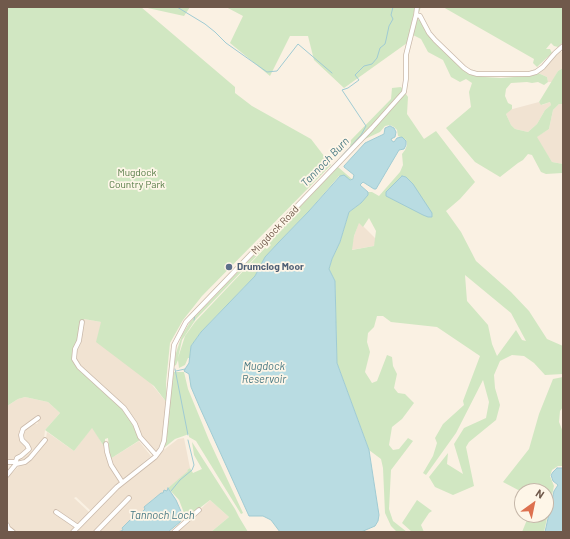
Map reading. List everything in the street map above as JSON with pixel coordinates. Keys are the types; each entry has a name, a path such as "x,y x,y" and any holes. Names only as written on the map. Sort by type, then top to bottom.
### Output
{"street":[{"name":"Mugdock Road","path":"75,532 78,527 122,482 156,455 161,449 164,441 174,345 186,322 400,96 405,87 406,55 416,15 416,7"},
{"path":"416,15 420,16 429,33 435,40 470,72 487,75 529,74 536,72 555,53 561,50 563,46"},
{"path":"82,322 74,359 79,367 124,408 135,424 140,437 156,455"},
{"path":"7,475 16,463 17,458 29,449 22,440 21,435 23,429 38,418"},
{"path":"7,462 25,462 45,440"},
{"path":"106,444 111,465 122,482"},
{"path":"96,532 129,498"},
{"path":"174,532 199,510"},
{"path":"56,512 78,527"},
{"path":"7,524 8,528 13,532"}],"shaded area":[{"path":"559,52 563,52 563,68 558,71 552,82 548,82 547,77 538,73"},
{"path":"539,102 542,105 550,102 551,105 545,110 537,124 528,132 515,129 511,125 506,114 509,110"},
{"path":"559,104 563,104 563,164 552,162 536,137 549,129 553,110"},
{"path":"359,222 376,239 374,246 351,250 354,236"},
{"path":"84,319 101,322 167,403 162,440 157,451 154,451 140,433 135,421 125,406 84,370 77,360 76,353 81,343"},
{"path":"25,397 48,402 60,413 45,430 44,439 32,451 30,456 25,461 17,463 16,461 30,448 22,433 25,428 34,423 37,424 39,416 37,415 19,434 27,446 27,449 21,455 15,457 14,461 7,459 7,406 18,399"},
{"path":"92,427 105,448 120,481 91,511 76,497 74,498 90,513 78,525 57,510 55,512 77,527 71,532 13,531 7,523 7,478 19,466 30,459 47,440 47,432 74,451"},
{"path":"184,438 190,468 187,470 189,471 168,488 167,491 153,499 145,507 146,509 143,513 141,513 142,515 138,512 121,531 81,532 77,530 120,487 178,439"},
{"path":"139,441 151,456 122,480 114,470 110,459"},
{"path":"210,500 229,517 211,532 177,532"}],"green space":[{"name":"Mugdock Country Park","path":"7,7 141,7 235,87 235,93 252,106 311,139 331,165 202,296 183,320 170,343 166,382 167,403 154,386 96,342 101,322 84,319 81,337 72,356 77,368 114,400 128,416 140,440 110,459 108,438 105,439 105,448 92,428 74,451 45,430 60,413 48,402 25,397 18,399 7,406"},
{"path":"143,7 190,7 184,16"},
{"path":"226,7 421,7 419,12 414,12 407,43 344,88 314,60 308,36 290,36 270,76 230,43 243,16"},
{"path":"443,7 563,7 563,42 558,47 551,43 546,49 550,49 552,53 537,67 533,63 534,59"},
{"path":"418,19 421,21 426,32 470,75 501,78 528,76 538,73 547,77 548,82 544,85 538,82 511,83 506,89 505,96 508,103 512,105 512,109 506,114 511,125 515,129 528,132 537,124 545,110 551,105 550,102 541,105 539,102 558,71 563,68 563,104 559,104 553,110 549,129 537,137 552,162 563,164 562,173 546,174 541,172 532,155 528,154 523,160 500,177 475,162 446,128 471,107 469,92 472,83 466,79 460,82 451,77 443,60 428,52 421,39 413,35 416,20"},
{"path":"401,87 408,97 407,114 424,139 436,131 475,182 460,199 446,211 461,232 476,261 511,292 529,311 547,339 563,346 563,374 545,375 534,363 524,356 512,355 500,361 494,375 495,388 500,405 496,420 469,442 466,447 474,486 453,495 435,487 429,477 448,453 447,464 463,474 454,444 464,428 486,418 489,402 483,380 456,433 426,475 423,473 433,456 437,443 435,438 443,424 464,405 463,401 480,356 437,327 391,322 383,316 377,316 374,327 368,333 367,342 370,352 365,372 372,383 377,381 387,355 392,357 393,366 397,374 394,388 398,393 405,394 414,403 402,419 392,427 389,445 393,450 399,449 408,438 413,441 391,470 389,509 393,521 407,532 397,532 391,526 385,513 383,468 381,459 369,450 337,363 335,281 329,269 340,242 349,212 361,203 368,192 372,192 379,196 400,172 403,165 402,154 407,145 406,140 398,136 397,130 390,125 385,126 380,132 350,146 351,140 391,99 392,88","holes":["403,176 411,184 432,216 421,213","369,218 376,231 374,246 352,250 354,236 359,223 363,227","465,275 511,313 526,341 522,340 516,330 497,356 492,344 488,325 467,301"]},
{"path":"338,167 353,180 339,176 309,211 265,257 255,276 201,332 191,346 190,358 188,358 185,365 179,368 178,360 174,366 176,353 182,335 190,322","holes":["269,243 271,245 267,249 265,248 195,322 185,336 178,358 182,340 196,319"]},
{"path":"174,372 184,372 188,389 209,440 243,513 241,514 196,441 189,437 189,434 175,439 165,447 162,447"},
{"path":"563,377 563,407 560,411 559,422 563,432 563,466 558,466 552,470 550,476 553,483 514,483 514,488 503,482 529,449 539,414 553,379"},
{"path":"192,442 248,532 211,532 229,517 210,500 196,511 184,513 179,500 168,488 190,468 193,473 202,469 194,455"},
{"path":"417,500 432,511 421,525 424,532 412,532 402,523"},
{"path":"526,523 546,523 544,532 522,532"}],"water":[{"name":"Mugdock Reservoir","path":"390,126 394,128 396,132 395,137 391,139 392,141 394,142 397,138 402,137 406,141 406,145 404,149 399,150 376,189 363,182 360,185 368,192 368,195 361,203 349,212 340,242 329,269 335,281 337,363 369,450 379,515 378,521 375,526 361,532 280,532 271,520 263,516 249,516 191,387 189,374 184,371 189,363 191,346 201,332 255,276 265,257 340,176 344,175 350,180 353,179 354,175 344,166 365,143 384,134 385,128"},
{"path":"402,176 406,177 413,184 432,213 432,217 423,215 386,196 386,192"},
{"path":"557,468 563,468 563,532 545,532 547,523 554,523 554,491 558,485 553,481 551,475"},
{"name":"Tannoch Loch","path":"168,488 176,500 183,516 180,522 168,532 117,532 123,530 122,528 138,512 142,515 141,512 145,509 144,507 163,493 164,490 167,491"}],"waterway":[{"path":"177,7 205,24 226,43 267,72 277,71 298,44 332,73"},
{"name":"Tannoch Burn","path":"328,171 361,135 366,126 342,90 348,88 359,80 355,75 364,66 372,64 377,58 380,48 385,44 389,26 393,19 391,15 393,7"},
{"name":"Tannoch Burn","path":"209,295 247,256"},
{"name":"Tannoch Burn","path":"194,320 195,315"},
{"name":"Tannoch Burn","path":"175,369 188,435"},
{"path":"176,371 185,369"},
{"name":"Tannoch Burn","path":"171,491 180,480 192,470 194,465 188,440"}],"place":[{"name":"Drumclog Moor","path":"229,267"}]}
